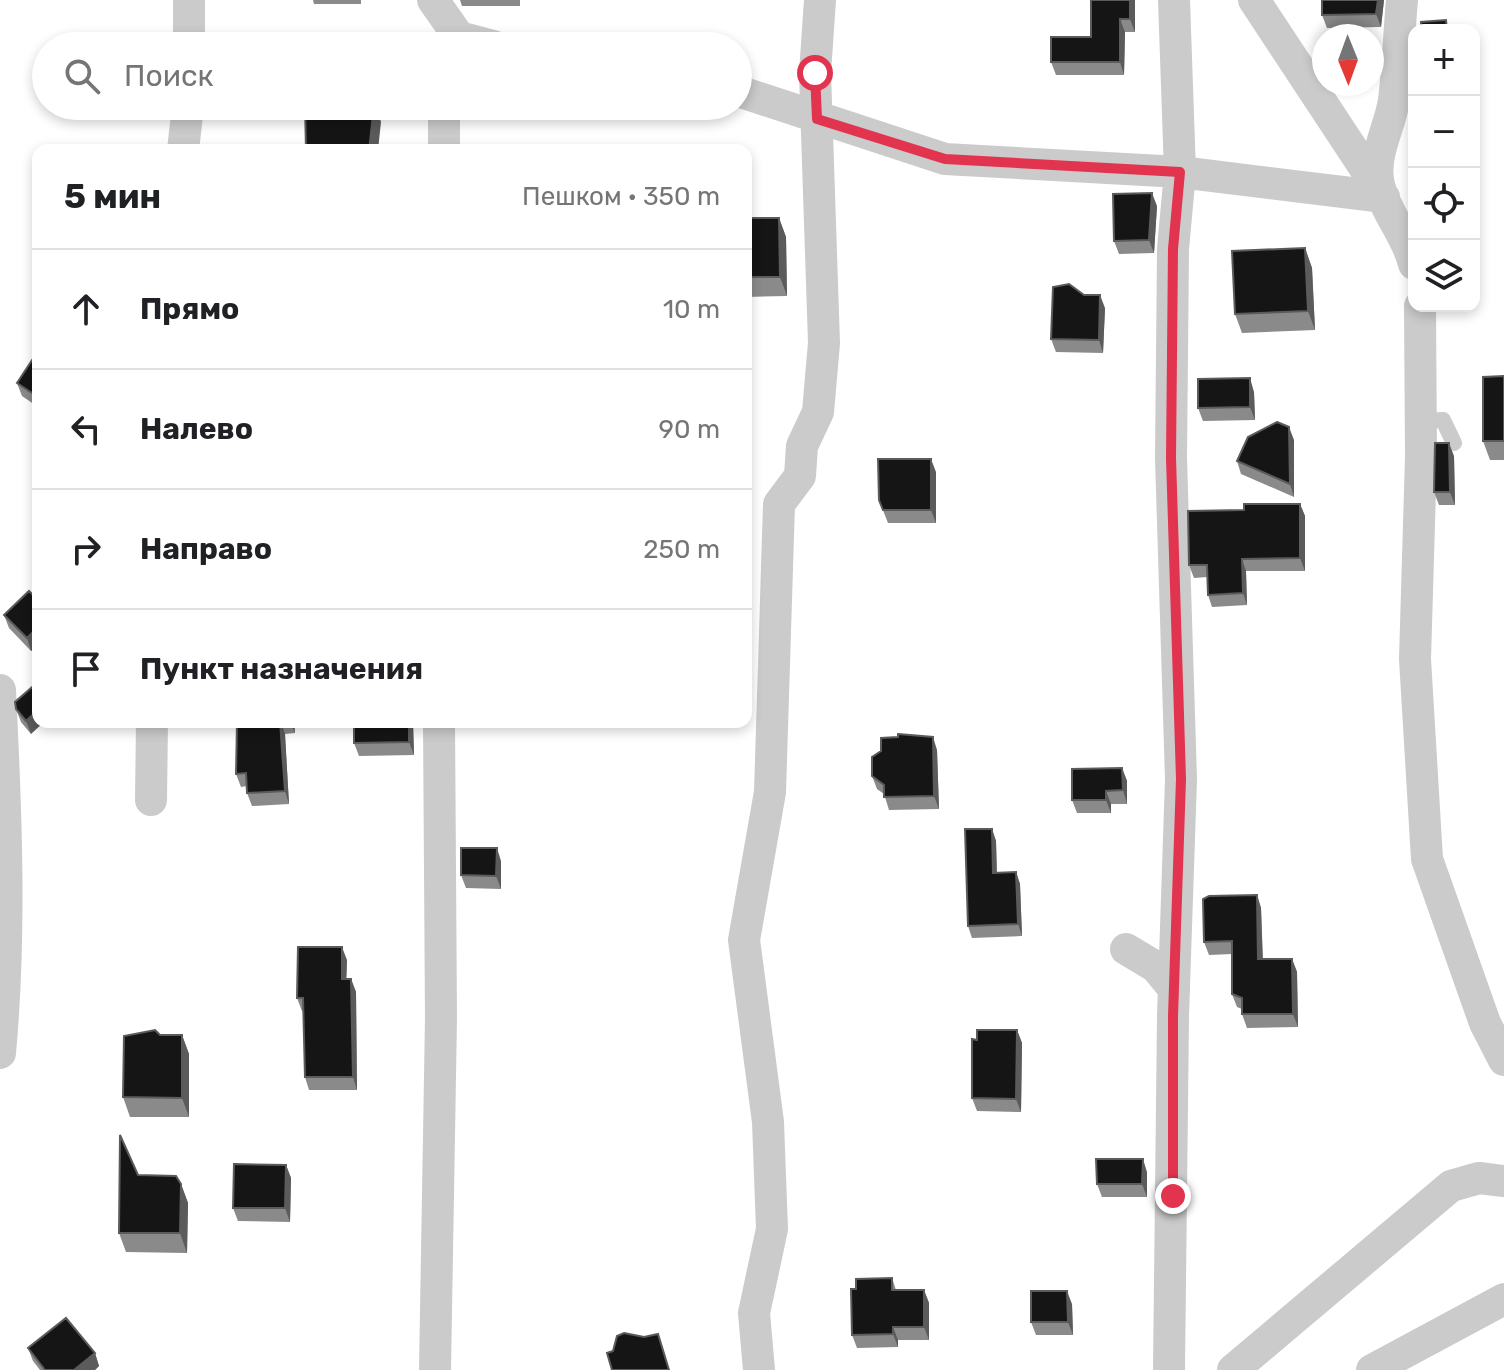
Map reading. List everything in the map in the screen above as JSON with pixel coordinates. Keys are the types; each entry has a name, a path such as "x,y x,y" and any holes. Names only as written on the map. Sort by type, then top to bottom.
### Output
{"street":[{"path":"189,0 189,32"},
{"path":"759,1370 754,1313 772,1229 769,1137 764,1076 744,940 770,792 779,504 800,476 802,446 818,412 824,343 815,73 820,0"},
{"path":"1169,1370 1174,989 1181,779 1171,458 1173,249 1180,172 1174,0"},
{"path":"1254,0 1384,197 1408,242"},
{"path":"1384,197 1378,182 1381,144 1393,103 1402,0"},
{"path":"441,16 455,32"},
{"path":"752,96 945,159 1180,172 1384,197"},
{"path":"184,144 186,120"},
{"path":"444,120 444,144"},
{"path":"1420,312 1421,421 1415,659 1427,859 1485,1023 1504,1060"},
{"path":"0,690 6,787 6,990 0,1053"},
{"path":"151,800 152,728"},
{"path":"435,1370 441,1018 439,728"},
{"path":"1126,949 1156,967 1174,989"},
{"path":"1233,1370 1451,1186 1479,1178 1504,1181"},
{"path":"1372,1370 1504,1299"}],"lane":[{"path":"1421,421 1443,420 1454,443"}],"building":[{"path":"1091,0 1130,0 1130,19 1120,19 1120,62 1051,62 1051,37 1091,37"},
{"path":"1322,0 1378,0 1376,14 1322,15"},
{"path":"1446,20 1446,24 1421,24"},
{"path":"305,120 372,120 370,144 306,144"},
{"path":"1152,193 1149,240 1114,241 1113,194"},
{"path":"752,218 779,218 780,277 752,277"},
{"path":"1305,248 1308,311 1235,314 1232,251"},
{"path":"1069,284 1084,295 1100,295 1099,340 1051,339 1053,287"},
{"path":"32,360 32,393 17,383"},
{"path":"1504,376 1504,441 1483,441 1483,377"},
{"path":"1250,378 1250,407 1198,408 1198,379"},
{"path":"1277,422 1289,427 1290,484 1237,461 1248,437"},
{"path":"1435,443 1449,443 1450,492 1434,492"},
{"path":"878,459 931,459 931,510 883,510 879,500"},
{"path":"1244,504 1300,504 1300,558 1242,559 1243,593 1208,595 1207,565 1189,565 1188,511 1244,510"},
{"path":"29,591 32,594 32,633 27,638 4,615"},
{"path":"32,687 32,716 26,721 16,709 15,702"},
{"path":"237,728 280,728 285,791 247,793 246,773 236,774"},
{"path":"354,728 409,728 409,742 354,743"},
{"path":"898,734 933,737 934,796 884,797 884,785 872,776 872,757 881,751 881,738 898,737"},
{"path":"1122,768 1123,790 1106,791 1106,800 1072,800 1072,769"},
{"path":"965,829 992,829 993,873 1016,872 1018,924 968,926"},
{"path":"461,848 497,848 496,876 461,875"},
{"path":"1257,895 1258,959 1292,959 1293,1014 1242,1014 1242,998 1232,994 1232,941 1204,942 1203,899 1209,896"},
{"path":"298,947 342,947 342,979 351,979 353,1077 305,1077 303,998 297,998"},
{"path":"155,1030 160,1035 182,1035 182,1098 123,1097 124,1036"},
{"path":"977,1030 1017,1030 1016,1099 972,1098 972,1039 977,1040"},
{"path":"120,1135 138,1175 176,1176 181,1184 180,1233 119,1233"},
{"path":"1096,1159 1143,1159 1142,1184 1097,1184"},
{"path":"234,1164 286,1165 285,1208 233,1208"},
{"path":"892,1278 892,1290 924,1290 924,1327 893,1327 893,1334 852,1335 851,1289 856,1289 856,1279"},
{"path":"1031,1291 1067,1291 1068,1322 1031,1322"},
{"path":"66,1318 95,1353 74,1370 45,1370 28,1348"},
{"path":"624,1333 644,1337 658,1334 669,1370 612,1370 607,1353 613,1351 617,1336"}],"route":[{"path":"815,73 817,119 945,159 1180,172 1173,249 1171,458 1181,779 1173,1016 1173,1196"}]}
